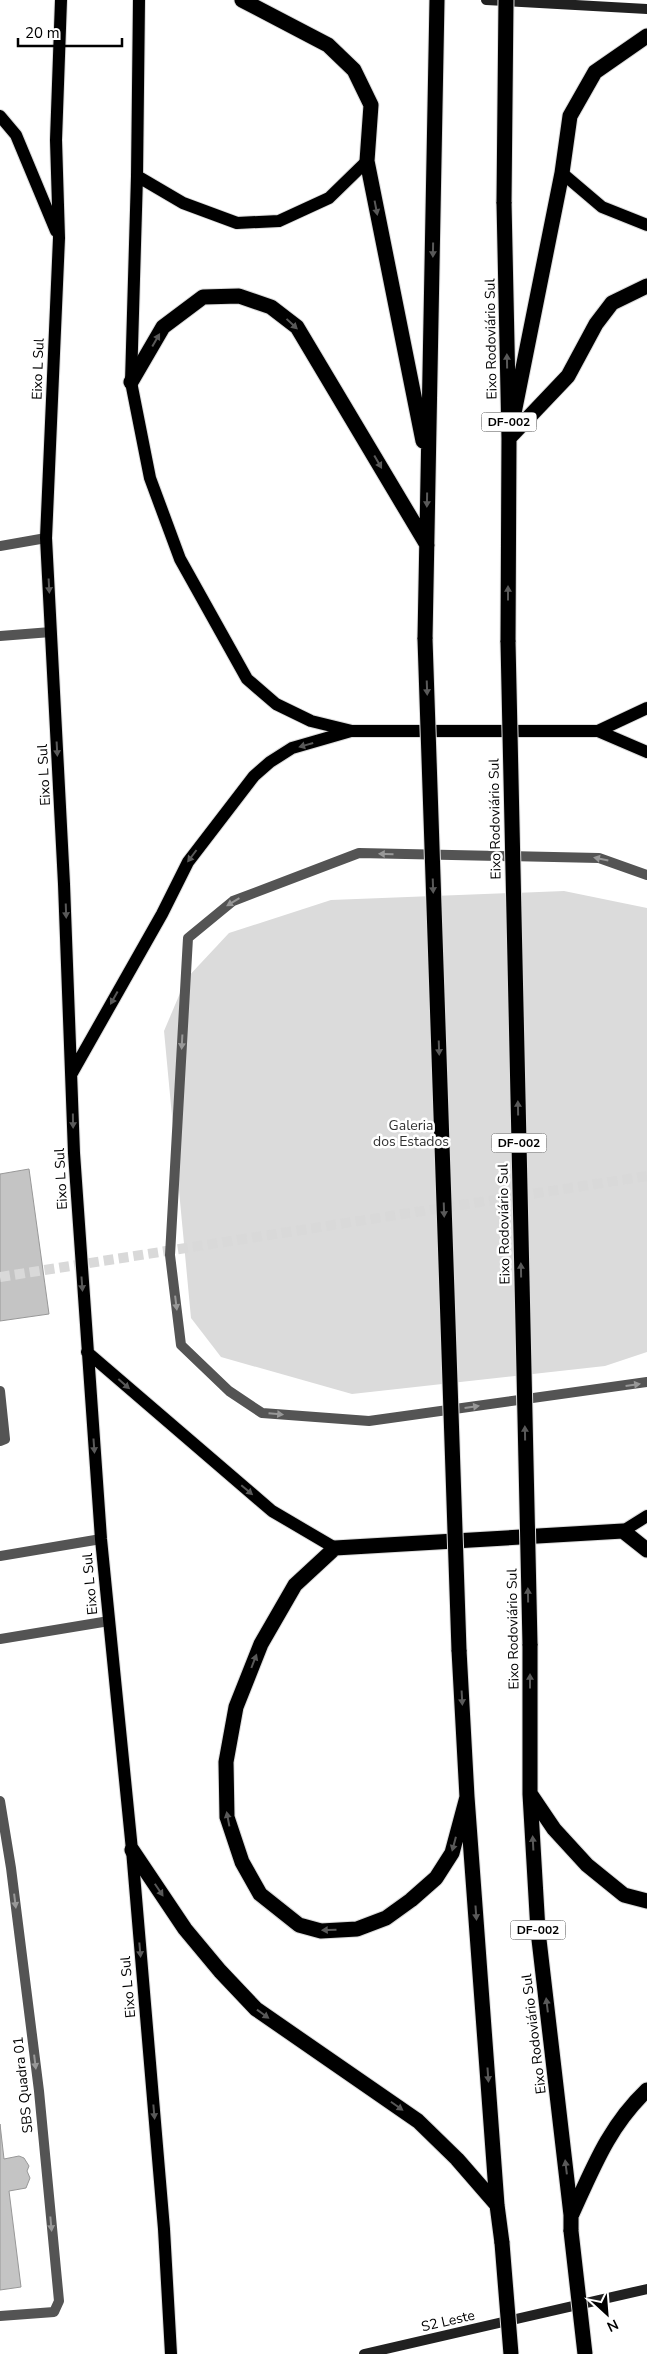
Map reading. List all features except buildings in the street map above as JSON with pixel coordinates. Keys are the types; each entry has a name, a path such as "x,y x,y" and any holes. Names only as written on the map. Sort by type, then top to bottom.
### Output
{"highway":[{"path":"242,0 328,46 354,70 371,105 367,160 428,468"},
{"path":"437,0 435,202 425,640 459,1650 467,1797 497,2205 511,2354"},
{"name":"Eixo Rodoviário Sul","path":"506,0 504,202 509,438 508,642 530,1644 530,1794 538,1931 585,2354"},
{"path":"509,438 562,173 570,116 595,72 647,36"},
{"path":"509,438 568,376 596,324 612,303 647,286"},
{"path":"132,382 163,327 203,297 239,296 271,307 297,327 427,546"},
{"path":"467,1797 452,1853 436,1878 411,1900 386,1918 357,1929 321,1931 299,1926 260,1894 242,1862 227,1817 226,1762 236,1707 261,1644 295,1585 335,1548 623,1531 647,1550"},
{"path":"530,1794 554,1829 587,1865 624,1895 647,1901"},
{"path":"132,1850 185,1929 220,1971 256,2009 418,2121 457,2159 497,2205"},
{"path":"571,2215 599,2154 617,2123 647,2090"}],"main road":[{"name":"Eixo L Sul","path":"61,0 56,140 58,238 46,538 72,1073 74,1153 101,1539 132,1850 164,2229 171,2354"},
{"path":"139,0 138,150 132,382 150,478 180,559 247,679 276,704 311,722 352,731 598,731 647,752"},
{"path":"486,0 647,9"},
{"path":"0,116 16,135 58,238"},
{"path":"137,176 183,203 237,223 279,222 329,198 367,160"},
{"path":"562,173 602,208 647,225"},
{"path":"598,731 647,708"},
{"path":"72,1073 162,914 188,862 254,776 270,762 292,748 352,731"},
{"path":"87,1352 272,1511 335,1548"},
{"path":"623,1531 647,1516"},
{"name":"S2 Leste","path":"364,2354 647,2289"}],"lane":[{"path":"0,546 46,538"},
{"path":"0,636 51,632"},
{"path":"647,875 600,858 359,853 233,901 188,938 170,1254 181,1345 229,1391 262,1413 369,1421 647,1382"},
{"path":"0,1390 5,1439 0,1440"},
{"path":"0,1556 101,1539"},
{"path":"0,1639 109,1621"},
{"name":"SBS Quadra 01","path":"0,1801 11,1868 39,2091 59,2301 54,2312 0,2316"},
{"path":"0,1869 11,1868"}],"green space":[{"name":"Galeria dos Estados","path":"564,891 647,908 647,1352 605,1366 352,1394 221,1357 191,1318 164,1031 186,979 229,933 331,900"}],"tunnel":[{"path":"0,1277 647,1176"}]}
